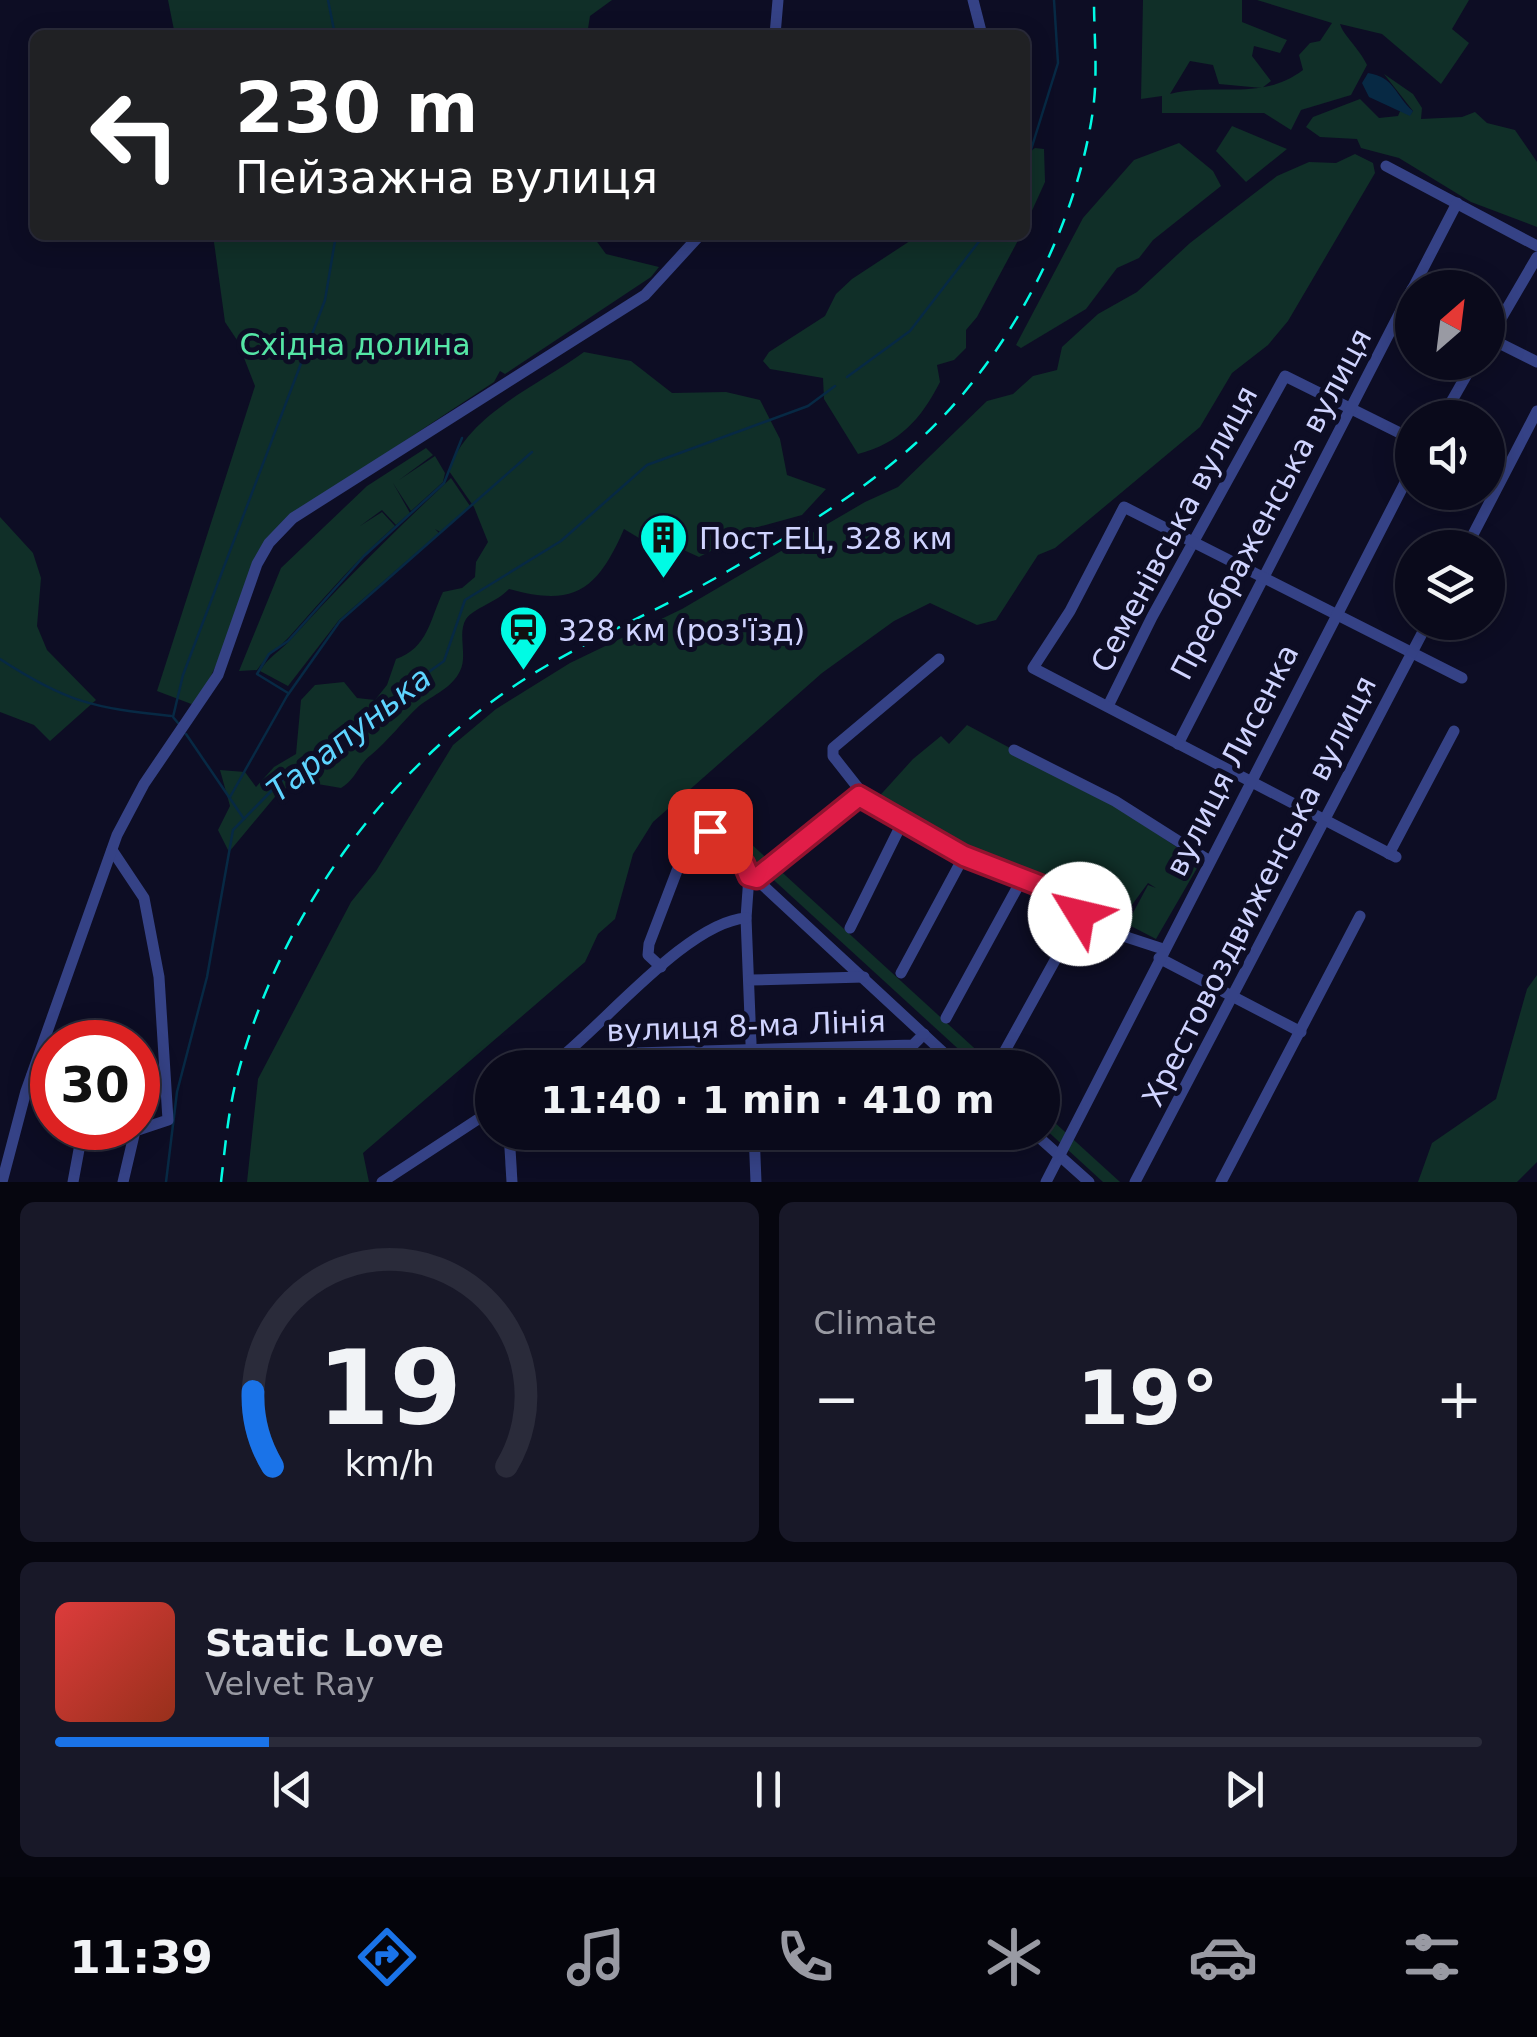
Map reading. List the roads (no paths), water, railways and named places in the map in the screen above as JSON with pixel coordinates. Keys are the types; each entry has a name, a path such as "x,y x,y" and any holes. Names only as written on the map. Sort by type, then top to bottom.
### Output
{"street":[{"path":"775,30 778,0"},
{"path":"972,0 981,30"},
{"path":"1386,166 1537,246"},
{"name":"Преображенська вулиця","path":"1422,270 1457,203"},
{"path":"52,1020 112,850 144,784 218,675 269,544 294,518 645,295 695,240"},
{"path":"1505,310 1537,256"},
{"name":"Преображенська вулиця","path":"1178,744 1302,497 1395,324"},
{"path":"1505,347 1537,362"},
{"name":"Семенівська вулиця","path":"1108,706 1285,376 1353,408"},
{"path":"1353,408 1395,430"},
{"path":"1475,530 1537,411"},
{"name":"вулиця Лисенка","path":"1046,1182 1248,781 1395,502"},
{"path":"1454,732 1392,855 1033,668 1070,611 1124,507 1462,678"},
{"name":"Хрестовоздвиженська вулиця","path":"1135,1182 1418,640"},
{"path":"938,659 833,748 833,756 859,792 902,823 964,856 1058,895 1111,932 1161,953 1301,1032"},
{"path":"1014,750 1115,801 1208,860"},
{"path":"752,1050 746,918 753,877 859,792"},
{"path":"850,928 902,823"},
{"path":"661,967 648,955 649,944 691,834 700,827 710,831 753,877 941,1050"},
{"path":"112,850 144,898 159,977 168,1120 135,1131 123,1182"},
{"path":"901,973 964,856"},
{"path":"946,1018 1022,879"},
{"path":"1006,1050 1080,914"},
{"path":"1221,1182 1360,916"},
{"path":"570,1050 682,948 733,918 746,918"},
{"path":"750,980 864,977"},
{"name":"вулиця 8-ма Лінія","path":"779,1050 913,1045 924,1034"},
{"path":"1,1180 30,1082"},
{"path":"382,1182 457,1130 475,1125"},
{"path":"73,1182 80,1150"},
{"path":"510,1150 512,1182"},
{"path":"755,1150 756,1182"},
{"path":"1052,1150 1088,1182"}],"water":[{"path":"1368,73 1389,83 1413,111 1410,116 1369,97 1362,83"}],"waterway":[{"name":"Тарапунька","path":"328,0 334,30"},
{"name":"Тарапунька","path":"1030,153 1058,63 1054,0"},
{"name":"Тарапунька","path":"178,723 173,717 183,675 325,300 335,240"},
{"name":"Тарапунька","path":"847,377 910,331 980,240"},
{"name":"Тарапунька","path":"166,1182 177,1092 207,977 233,830 289,773 444,661 465,600 561,541 647,465 808,406 835,386"},
{"path":"288,693 257,674 269,654 288,641 364,556 444,483 462,438"},
{"path":"230,797 287,696 340,621 532,452"},
{"path":"0,659 81,701 171,716"},
{"name":"Тарапунька","path":"186,734 244,819"}],"railway":[{"path":"221,1182 236,1081 253,1024 276,969 335,865 411,773 454,732 528,677 728,571 849,496 916,443 979,374 1032,291 1071,201 1093,110 1094,0"}],"place":[{"name":"Пост ЕЦ, 328 км","path":"664,580"},
{"name":"328 км (роз'їзд)","path":"523,672"}],"park label":[{"name":"Східна долина","path":"355,344"}]}
